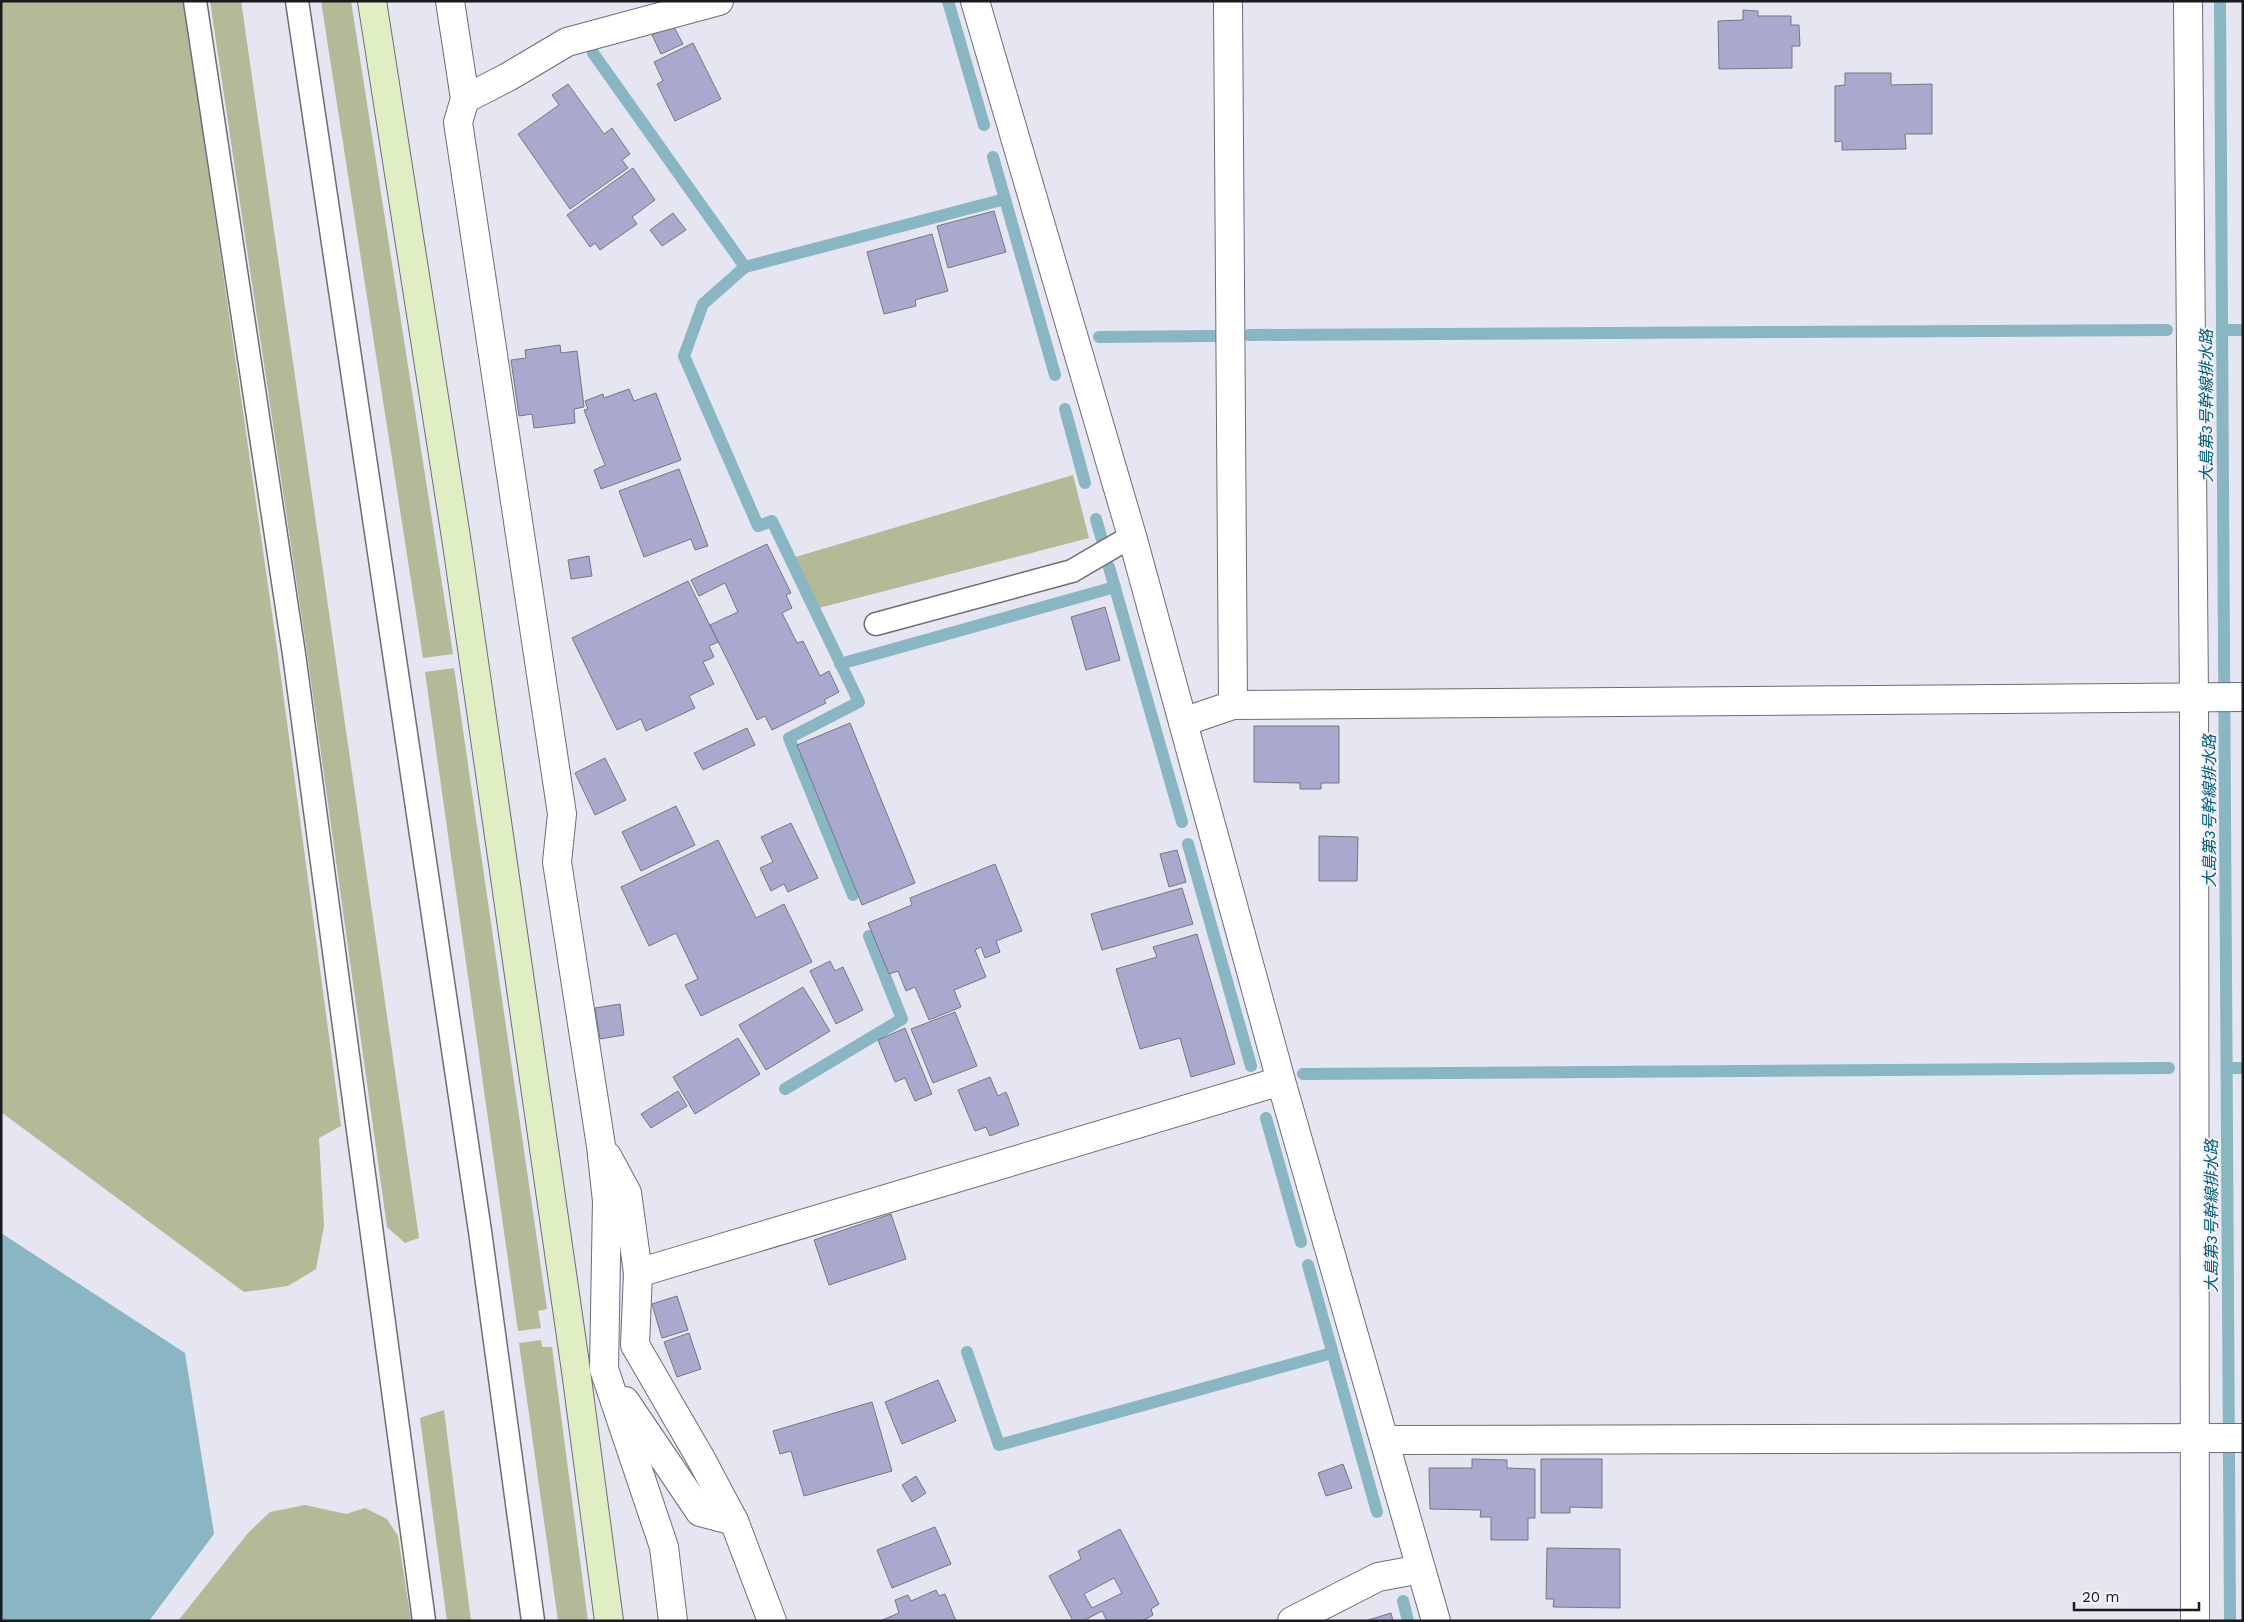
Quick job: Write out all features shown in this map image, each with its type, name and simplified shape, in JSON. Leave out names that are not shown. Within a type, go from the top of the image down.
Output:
[{"type":"street","points":[[372,1],[457,544],[576,1371],[610,1621]]},
{"type":"street","points":[[450,1],[465,99],[458,122],[562,814],[557,862],[601,1146],[607,1201],[604,1369],[664,1547],[673,1621]]},
{"type":"street","points":[[465,99],[508,77],[567,42],[719,1]]},
{"type":"street","points":[[975,1],[1132,536],[1282,1081],[1436,1621]]},
{"type":"street","points":[[1228,1],[1233,704]]},
{"type":"street","points":[[2188,1],[2200,698],[2202,1439],[2195,1621]]},
{"type":"street","points":[[1183,722],[1233,704],[2243,697]]},
{"type":"street","points":[[638,1273],[1282,1081]]},
{"type":"street","points":[[601,1146],[628,1193],[638,1273],[636,1345],[734,1520],[772,1621]]},
{"type":"street","points":[[576,1371],[604,1369]]},
{"type":"street","points":[[604,1369],[700,1512],[734,1520]]},
{"type":"street","points":[[1385,1440],[2243,1438]]},
{"type":"street","points":[[1295,1620],[1378,1577],[1421,1569]]},
{"type":"lane","points":[[195,1],[292,644],[424,1621]]},
{"type":"lane","points":[[297,1],[480,1231],[533,1621]]},
{"type":"lane","points":[[876,624],[1072,570],[1132,536]]},
{"type":"green space","points":[[1,1],[184,1],[278,655],[341,1126],[319,1138],[324,1226],[316,1269],[288,1286],[244,1292],[1,1112]]},
{"type":"green space","points":[[210,1],[241,1],[419,1238],[405,1243],[387,1227],[307,653]]},
{"type":"green space","points":[[321,1],[351,1],[453,654],[423,658]]},
{"type":"green space","points":[[1073,475],[1089,538],[819,608],[792,558]]},
{"type":"green space","points":[[454,668],[547,1309],[538,1311],[541,1328],[518,1331],[425,672]]},
{"type":"green space","points":[[541,1340],[542,1347],[552,1347],[588,1621],[558,1621],[519,1343]]},
{"type":"green space","points":[[444,1410],[471,1621],[447,1621],[420,1418]]},
{"type":"green space","points":[[305,1505],[346,1514],[365,1508],[387,1519],[398,1536],[411,1621],[178,1621],[248,1533],[270,1512]]},
{"type":"water","points":[[1,1233],[185,1353],[214,1534],[149,1621],[1,1621]]},
{"type":"building","points":[[1743,10],[1758,11],[1758,16],[1791,16],[1791,25],[1799,25],[1800,46],[1792,46],[1792,68],[1719,69],[1718,21],[1743,20]]},
{"type":"building","points":[[673,25],[683,44],[661,54],[652,35]]},
{"type":"building","points":[[693,43],[721,99],[675,121],[657,84],[663,81],[654,62]]},
{"type":"building","points":[[1845,73],[1891,73],[1891,85],[1932,84],[1932,134],[1905,134],[1906,149],[1842,150],[1842,141],[1835,142],[1835,86],[1845,85]]},
{"type":"building","points":[[568,84],[604,134],[612,128],[630,154],[622,160],[628,168],[570,209],[518,134],[559,105],[552,95]]},
{"type":"building","points":[[633,168],[655,200],[632,217],[637,224],[600,250],[595,243],[590,247],[567,215]]},
{"type":"building","points":[[994,211],[1006,252],[948,268],[937,226]]},
{"type":"building","points":[[673,213],[686,230],[662,246],[650,230]]},
{"type":"building","points":[[932,234],[948,291],[915,300],[916,306],[884,314],[867,252]]},
{"type":"building","points":[[560,345],[561,353],[577,351],[584,407],[574,409],[575,423],[534,428],[532,414],[519,416],[511,360],[526,358],[525,350]]},
{"type":"building","points":[[629,389],[634,401],[656,393],[681,460],[601,489],[594,470],[605,465],[584,410],[588,409],[585,401],[603,394],[604,398]]},
{"type":"building","points":[[679,469],[708,546],[695,550],[691,539],[644,557],[619,491]]},
{"type":"building","points":[[767,544],[791,593],[786,595],[792,608],[782,613],[797,643],[803,641],[820,676],[829,671],[839,692],[824,700],[826,703],[772,730],[765,716],[757,720],[710,625],[738,612],[725,583],[699,596],[691,580]]},
{"type":"building","points":[[589,556],[592,576],[571,579],[568,560]]},
{"type":"building","points":[[688,581],[718,642],[709,646],[714,657],[703,662],[714,684],[689,696],[695,708],[646,731],[641,719],[617,730],[572,638]]},
{"type":"building","points":[[1105,607],[1120,660],[1086,670],[1071,617]]},
{"type":"building","points":[[850,723],[915,883],[862,905],[797,745]]},
{"type":"building","points":[[1254,726],[1339,726],[1339,783],[1321,783],[1321,789],[1300,789],[1300,783],[1254,782]]},
{"type":"building","points":[[747,728],[755,745],[703,770],[694,753]]},
{"type":"building","points":[[605,758],[626,800],[595,815],[575,773]]},
{"type":"building","points":[[676,806],[695,845],[641,871],[622,832]]},
{"type":"building","points":[[791,823],[818,878],[788,892],[784,884],[771,891],[760,868],[773,862],[761,837]]},
{"type":"building","points":[[1319,836],[1358,837],[1357,881],[1319,881]]},
{"type":"building","points":[[718,840],[756,918],[784,904],[812,962],[701,1016],[685,985],[698,979],[676,933],[649,946],[621,887]]},
{"type":"building","points":[[1177,850],[1186,882],[1169,887],[1160,854]]},
{"type":"building","points":[[995,864],[1022,931],[996,941],[1000,952],[985,958],[981,947],[975,950],[986,977],[954,990],[961,1007],[929,1020],[915,987],[906,991],[898,971],[889,974],[868,923],[912,905],[910,898]]},
{"type":"building","points":[[1182,888],[1193,924],[1102,950],[1091,914]]},
{"type":"building","points":[[1197,934],[1235,1064],[1191,1077],[1180,1038],[1140,1049],[1116,969],[1157,957],[1153,947]]},
{"type":"building","points":[[830,961],[835,971],[843,967],[863,1010],[836,1024],[810,971]]},
{"type":"building","points":[[803,987],[830,1031],[766,1070],[739,1025]]},
{"type":"building","points":[[620,1004],[624,1035],[600,1039],[595,1008]]},
{"type":"building","points":[[955,1012],[977,1066],[933,1083],[911,1029]]},
{"type":"building","points":[[905,1028],[932,1094],[915,1101],[905,1078],[895,1082],[878,1040]]},
{"type":"building","points":[[738,1038],[760,1074],[695,1114],[673,1077]]},
{"type":"building","points":[[990,1077],[998,1096],[1006,1092],[1019,1125],[990,1136],[986,1127],[975,1131],[958,1090]]},
{"type":"building","points":[[678,1091],[687,1106],[651,1128],[641,1114]]},
{"type":"building","points":[[891,1214],[906,1259],[829,1285],[814,1240]]},
{"type":"building","points":[[677,1296],[688,1330],[662,1338],[652,1304]]},
{"type":"building","points":[[689,1333],[701,1369],[677,1377],[664,1342]]},
{"type":"building","points":[[938,1380],[956,1421],[902,1444],[885,1402]]},
{"type":"building","points":[[872,1402],[892,1471],[804,1496],[791,1451],[780,1454],[773,1431]]},
{"type":"building","points":[[1472,1459],[1507,1460],[1507,1468],[1535,1469],[1535,1518],[1528,1518],[1528,1540],[1491,1540],[1491,1517],[1480,1517],[1481,1510],[1430,1509],[1429,1468],[1472,1468]]},
{"type":"building","points":[[1541,1459],[1602,1459],[1602,1508],[1570,1507],[1570,1513],[1541,1513]]},
{"type":"building","points":[[1343,1464],[1352,1488],[1326,1496],[1318,1473]]},
{"type":"building","points":[[916,1476],[926,1493],[912,1502],[902,1485]]},
{"type":"building","points":[[935,1527],[951,1564],[892,1588],[877,1550]]},
{"type":"building","points":[[1120,1529],[1159,1604],[1151,1609],[1153,1615],[1142,1621],[1107,1621],[1102,1611],[1083,1621],[1073,1621],[1049,1576],[1081,1559],[1078,1551]],"holes":[[[1114,1578],[1122,1593],[1092,1608],[1084,1594]]]},
{"type":"building","points":[[1547,1548],[1620,1549],[1620,1608],[1553,1607],[1554,1599],[1546,1599]]},
{"type":"building","points":[[936,1590],[939,1596],[945,1594],[956,1621],[880,1621],[899,1613],[895,1600],[908,1595],[911,1601]]},
{"type":"building","points":[[1391,1613],[1393,1621],[1365,1621]]},
{"type":"waterway","points":[[948,1],[984,125]]},
{"type":"waterway","name":"大島第3号幹線排水路","points":[[2220,1],[2230,1621]]},
{"type":"waterway","points":[[593,53],[745,267],[1005,199]]},
{"type":"waterway","points":[[993,157],[1055,375]]},
{"type":"waterway","points":[[745,267],[703,304],[684,356],[758,526],[772,521],[859,702],[789,738],[853,895]]},
{"type":"waterway","points":[[1249,335],[2167,330]]},
{"type":"waterway","points":[[2222,330],[2243,330]]},
{"type":"waterway","points":[[1099,337],[1214,336]]},
{"type":"waterway","points":[[1065,409],[1085,483]]},
{"type":"waterway","points":[[1096,519],[1102,540]]},
{"type":"waterway","points":[[1109,567],[1182,822]]},
{"type":"waterway","points":[[840,664],[1115,587]]},
{"type":"waterway","points":[[1188,844],[1251,1066]]},
{"type":"waterway","points":[[785,1089],[902,1019],[869,936]]},
{"type":"waterway","points":[[1303,1074],[2169,1068]]},
{"type":"waterway","points":[[2227,1068],[2243,1068]]},
{"type":"waterway","points":[[1266,1118],[1301,1242]]},
{"type":"waterway","points":[[1308,1265],[1377,1512]]},
{"type":"waterway","points":[[967,1352],[999,1445],[1332,1353]]},
{"type":"waterway","points":[[1403,1601],[1408,1621]]}]
